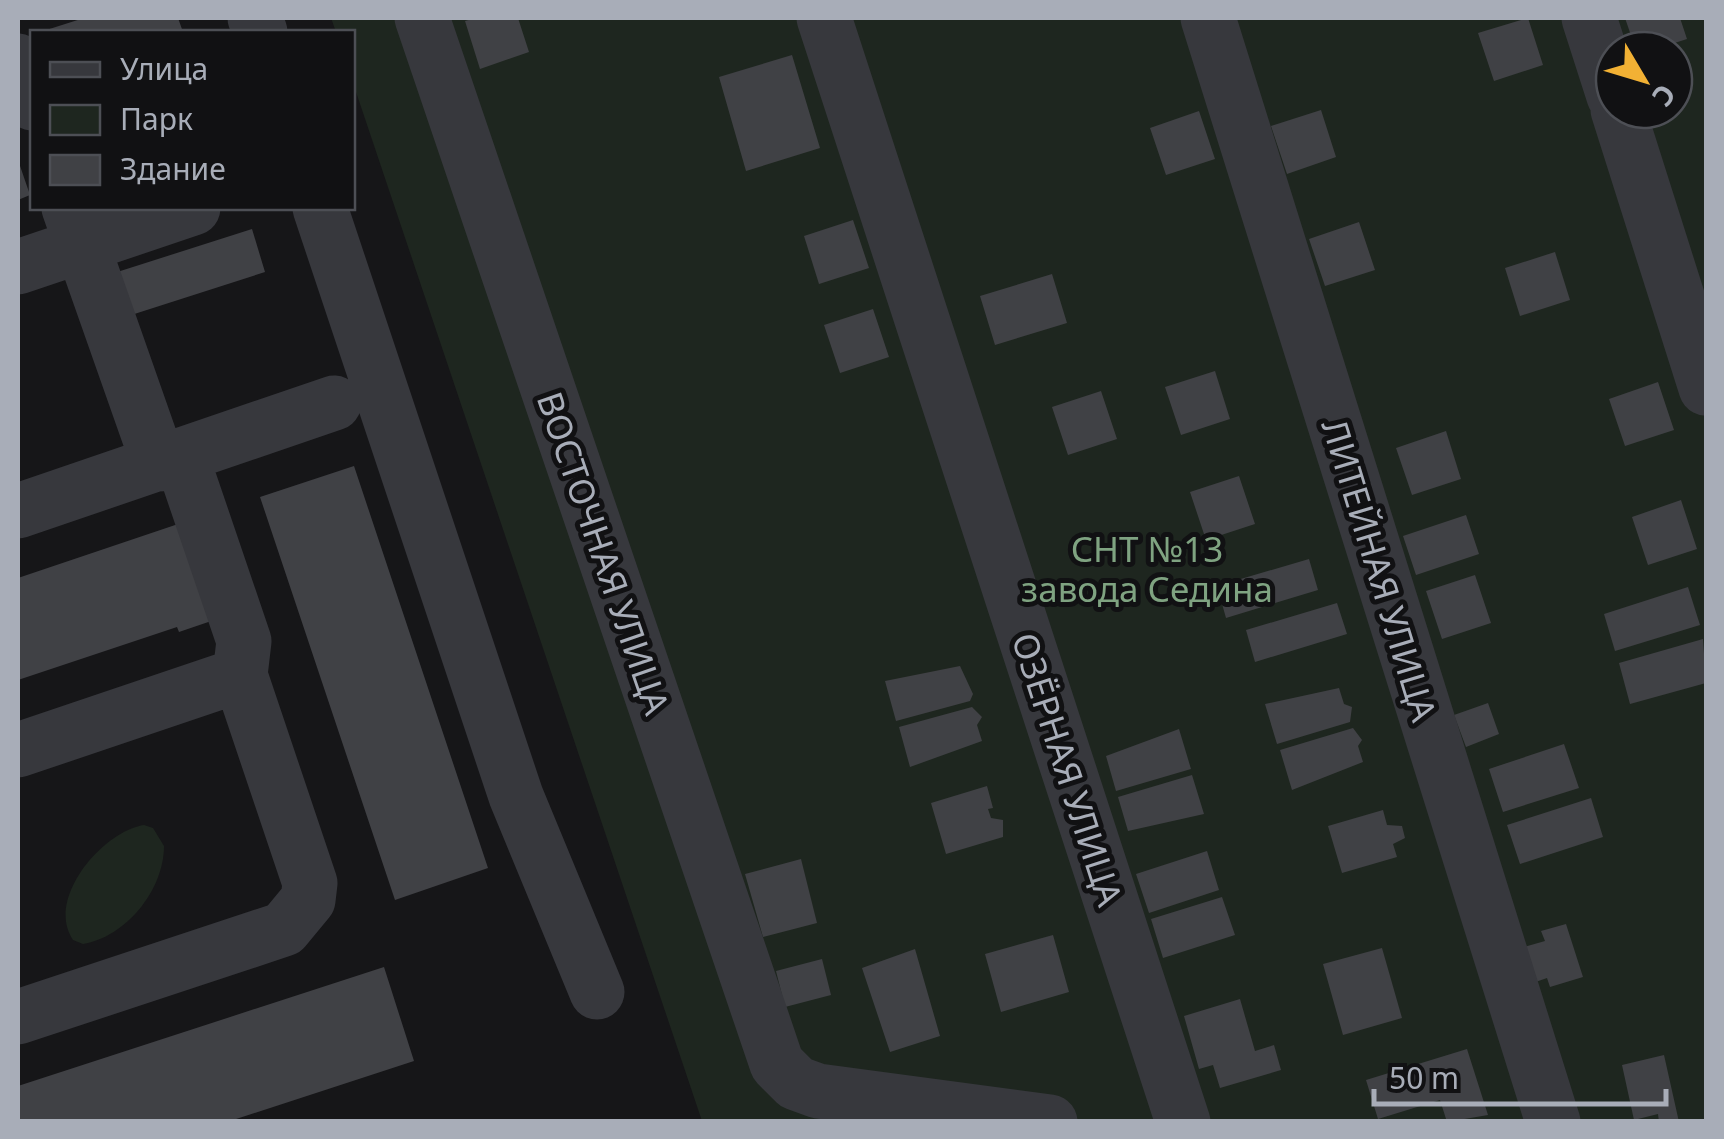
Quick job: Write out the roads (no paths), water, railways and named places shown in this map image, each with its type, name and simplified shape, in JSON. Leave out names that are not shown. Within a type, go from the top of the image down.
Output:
[{"type":"street","name":"ВОСТОЧНАЯ УЛИЦА","points":[[422,18],[778,1064],[796,1083],[818,1091],[1050,1122]]},
{"type":"street","name":"ОЗЁРНАЯ УЛИЦА","points":[[824,18],[1183,1122]]},
{"type":"street","name":"ЛИТЕЙНАЯ УЛИЦА","points":[[1208,18],[1553,1122]]},
{"type":"street","points":[[18,61],[30,98]]},
{"type":"street","points":[[1624,130],[1706,388]]},
{"type":"street","points":[[18,267],[76,226],[179,210]]},
{"type":"street","points":[[321,210],[516,796],[597,992]]},
{"type":"street","points":[[18,1017],[284,928],[308,900],[310,883],[240,674],[244,640],[76,226]]},
{"type":"street","points":[[18,511],[334,404]]},
{"type":"street","points":[[18,750],[240,674]]},
{"type":"park label","name":"СНТ №13 завода Седина","points":[[1147,568]]}]
